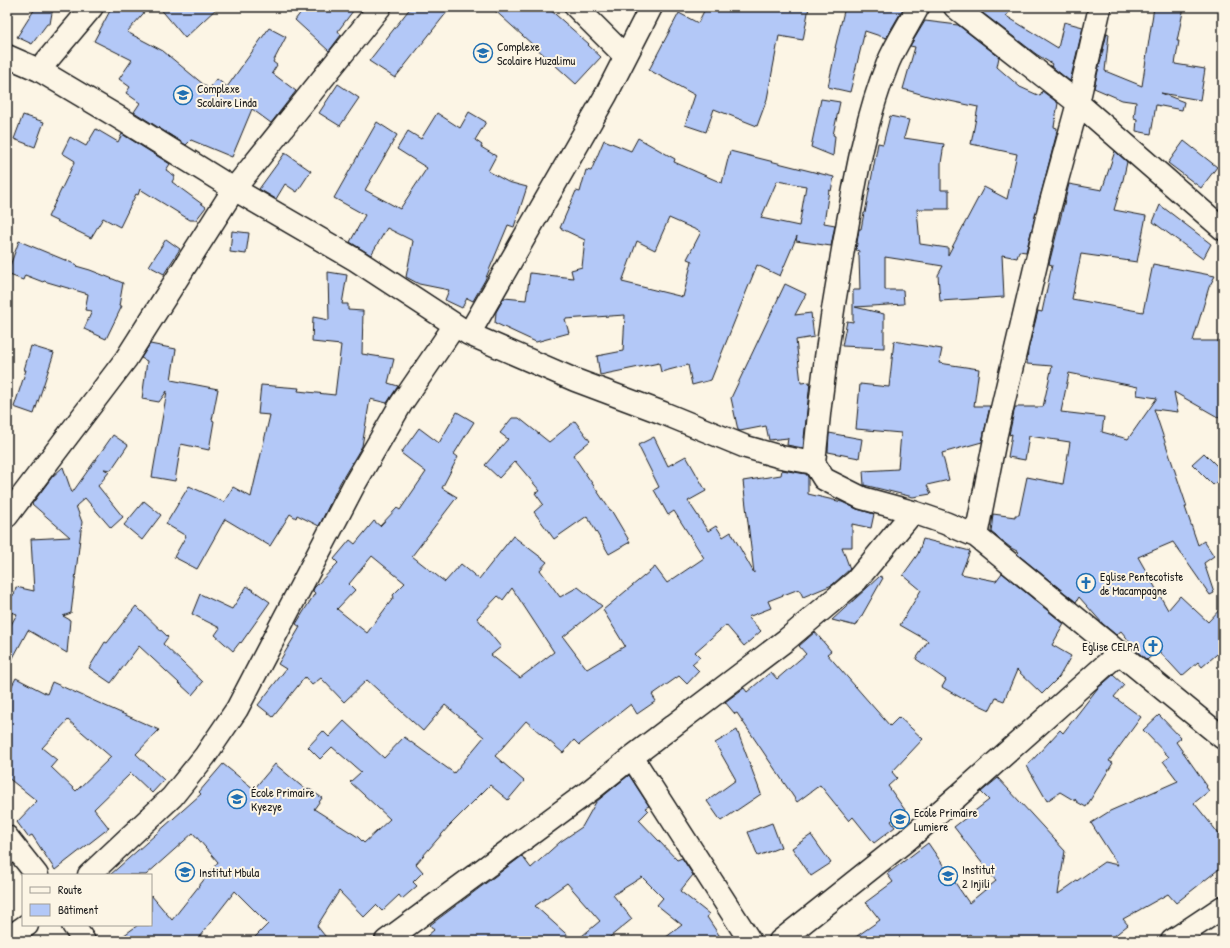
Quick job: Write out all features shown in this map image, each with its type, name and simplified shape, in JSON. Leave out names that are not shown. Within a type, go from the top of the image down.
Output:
[{"type":"street","points":[[39,70],[92,7]]},
{"type":"street","points":[[7,516],[126,359],[234,188],[380,7]]},
{"type":"street","points":[[576,7],[625,56]]},
{"type":"street","points":[[90,874],[172,797],[205,756],[237,709],[358,478],[400,404],[462,329],[606,95],[651,7]]},
{"type":"street","points":[[918,7],[888,63],[870,118],[850,205],[833,304],[814,463],[824,479],[862,498],[945,522],[976,536],[1120,652],[1223,738]]},
{"type":"street","points":[[955,7],[1078,102],[1223,230]]},
{"type":"street","points":[[976,536],[996,434],[1048,213],[1078,102],[1100,7]]},
{"type":"street","points":[[7,56],[39,70],[118,117],[356,260],[462,329],[575,380],[663,413],[746,447],[781,457],[814,463]]},
{"type":"street","points":[[386,941],[592,789],[786,640],[856,581],[913,512]]},
{"type":"street","points":[[780,941],[907,840],[947,806],[1120,652]]},
{"type":"street","points":[[632,757],[750,941]]},
{"type":"street","points":[[7,837],[36,874]]},
{"type":"street","points":[[1172,941],[1223,907]]},
{"type":"street","points":[[7,938],[25,926]]},
{"type":"street","points":[[74,926],[84,941]]},
{"type":"building","points":[[36,7],[53,7],[50,24],[47,24],[32,44],[17,37]]},
{"type":"building","points":[[112,7],[149,7],[127,32],[163,51],[209,89],[217,79],[227,87],[269,28],[286,37],[273,62],[277,65],[272,73],[296,91],[271,123],[252,109],[232,157],[191,140],[186,145],[134,112],[140,103],[126,93],[130,87],[119,79],[132,60],[94,41]]},
{"type":"building","points":[[159,7],[218,7],[185,38]]},
{"type":"building","points":[[305,7],[356,7],[338,31],[341,35],[329,51],[295,20]]},
{"type":"building","points":[[411,7],[451,7],[395,78],[369,61]]},
{"type":"building","points":[[491,7],[547,7],[589,44],[588,45],[601,57],[576,84]]},
{"type":"building","points":[[706,7],[809,7],[803,40],[779,36],[767,99],[757,126],[714,109],[706,132],[685,125],[695,95],[649,70],[679,13],[698,23]]},
{"type":"building","points":[[845,7],[904,7],[886,38],[865,31],[850,92],[828,87],[835,48]]},
{"type":"building","points":[[975,7],[1013,7],[1006,16],[1058,48],[1064,22],[1083,27],[1070,81],[1051,66],[1052,64],[1036,54]]},
{"type":"building","points":[[1154,7],[1184,7],[1177,41],[1179,41],[1175,64],[1205,69],[1200,100],[1161,93],[1184,102],[1182,110],[1156,105],[1151,134],[1136,131],[1137,119],[1134,118],[1136,102],[1122,100],[1094,88],[1107,33],[1109,34],[1105,71],[1142,86]]},
{"type":"building","points":[[925,21],[958,25],[999,57],[997,67],[1020,87],[1040,96],[1042,91],[1058,103],[1054,127],[1057,128],[1056,136],[1026,252],[1019,251],[1017,258],[1002,255],[1004,297],[940,301],[938,275],[943,266],[885,257],[885,290],[903,290],[904,304],[855,307],[884,314],[884,348],[842,346],[847,321],[853,322],[853,290],[860,290],[859,251],[856,250],[859,229],[861,229],[865,213],[878,143],[883,144],[890,116],[909,120],[904,138],[944,144],[941,163],[941,190],[949,190],[949,209],[917,209],[920,244],[948,248],[948,255],[984,187],[1007,199],[1017,154],[971,144],[978,107],[931,97],[903,89],[915,47],[910,46]]},
{"type":"building","points":[[338,84],[359,98],[340,126],[319,113]]},
{"type":"building","points":[[821,99],[840,102],[833,135],[835,136],[833,156],[811,147]]},
{"type":"building","points":[[469,112],[486,122],[475,140],[482,145],[481,147],[496,156],[488,171],[508,182],[527,187],[514,227],[508,225],[485,280],[473,301],[467,298],[462,308],[445,300],[449,290],[419,284],[406,277],[413,241],[387,228],[371,255],[350,242],[365,215],[334,198],[377,122],[397,135],[365,190],[400,209],[427,168],[397,149],[408,131],[421,139],[437,113],[460,128]]},
{"type":"building","points":[[23,115],[44,122],[35,147],[14,139]]},
{"type":"building","points":[[96,129],[118,142],[122,134],[170,164],[166,170],[175,176],[172,182],[206,207],[196,220],[190,220],[140,189],[138,195],[136,194],[120,227],[103,218],[91,238],[48,217],[75,161],[62,153],[70,137],[86,146]]},
{"type":"building","points":[[638,138],[675,159],[674,162],[722,183],[730,151],[834,177],[831,191],[829,190],[824,223],[835,225],[831,246],[796,241],[797,236],[780,276],[757,265],[711,380],[692,385],[688,365],[661,372],[659,363],[600,375],[597,356],[623,351],[625,315],[565,319],[569,333],[536,342],[495,323],[496,312],[504,298],[526,300],[530,273],[573,278],[571,270],[582,267],[585,240],[560,228],[576,191],[580,192],[586,170],[591,171],[604,140],[631,151]],"holes":[[[777,181],[806,186],[799,226],[761,218]],[[669,218],[701,232],[687,259],[692,261],[683,297],[622,282],[637,241],[655,250]]]},
{"type":"building","points":[[1184,141],[1217,167],[1201,188],[1168,163]]},
{"type":"building","points":[[1115,151],[1127,162],[1114,210],[1146,216],[1137,262],[1081,254],[1072,299],[1143,312],[1153,264],[1215,276],[1209,287],[1193,341],[1223,341],[1223,420],[1174,392],[1178,412],[1154,409],[1187,507],[1185,507],[1198,545],[1204,541],[1214,556],[1204,563],[1214,593],[1210,595],[1173,542],[1138,557],[1168,610],[1180,596],[1208,622],[1223,606],[1223,649],[1202,667],[1198,662],[1182,676],[1158,650],[1147,660],[1121,631],[1116,635],[1103,624],[1079,597],[1076,602],[1017,554],[1019,552],[1011,548],[991,532],[993,514],[1015,517],[1015,515],[1019,515],[1027,477],[1063,484],[1070,442],[1029,436],[1025,460],[1008,457],[1012,434],[1009,435],[1015,407],[1043,407],[1052,366],[1027,364],[1028,350],[1038,311],[1042,312],[1052,265],[1049,264],[1069,184],[1102,190]],"holes":[[[1069,373],[1138,387],[1137,395],[1157,398],[1128,439],[1102,432],[1104,417],[1061,412]]]},
{"type":"building","points":[[285,153],[311,171],[297,192],[285,184],[276,199],[259,189]]},
{"type":"building","points":[[1160,205],[1211,244],[1203,259],[1153,222]]},
{"type":"building","points":[[232,231],[249,233],[246,254],[230,252]]},
{"type":"building","points":[[166,239],[180,249],[164,274],[149,266]]},
{"type":"building","points":[[19,241],[77,265],[76,266],[123,283],[119,306],[122,306],[106,339],[84,329],[92,311],[85,310],[88,294],[44,281],[43,282],[25,275],[23,280],[7,274]]},
{"type":"building","points":[[328,272],[347,275],[342,304],[348,304],[348,310],[363,311],[362,354],[394,359],[388,383],[398,386],[387,403],[370,399],[362,446],[340,483],[319,526],[297,515],[296,518],[290,514],[270,546],[225,519],[197,569],[174,557],[186,536],[166,524],[189,486],[224,502],[233,487],[251,497],[270,415],[258,414],[261,385],[299,388],[298,391],[335,395],[341,345],[312,342],[313,317],[329,320]]},
{"type":"building","points":[[785,284],[806,294],[795,315],[811,313],[814,337],[796,340],[801,383],[810,382],[803,448],[787,445],[788,438],[769,440],[766,426],[740,431],[738,430],[731,398]]},
{"type":"building","points":[[894,341],[942,349],[939,363],[979,369],[974,406],[990,406],[982,442],[942,453],[949,480],[927,485],[931,494],[913,497],[864,485],[863,471],[898,469],[901,433],[856,429],[860,384],[889,387]]},
{"type":"building","points":[[150,344],[176,349],[171,380],[218,389],[212,420],[214,421],[209,450],[181,444],[175,481],[152,477],[167,391],[159,402],[142,399],[147,361],[141,358]]},
{"type":"building","points":[[31,346],[54,353],[34,414],[14,407],[26,370],[24,370]]},
{"type":"building","points":[[457,412],[474,422],[454,454],[458,457],[442,488],[457,497],[412,556],[445,582],[461,564],[479,579],[513,536],[547,562],[540,570],[560,597],[578,587],[602,606],[563,637],[587,669],[625,646],[603,610],[655,567],[667,583],[704,558],[674,511],[668,515],[654,490],[659,487],[638,445],[654,437],[668,466],[686,456],[706,491],[688,501],[708,531],[716,526],[723,537],[731,532],[754,573],[743,481],[781,475],[782,470],[806,474],[808,477],[808,494],[842,502],[857,509],[874,514],[871,528],[852,524],[852,547],[842,547],[850,569],[832,585],[803,597],[799,589],[768,601],[771,608],[748,617],[761,631],[744,646],[726,625],[695,652],[700,657],[692,664],[699,671],[687,684],[679,676],[652,695],[656,701],[637,714],[631,704],[579,745],[574,740],[563,753],[526,721],[495,756],[524,781],[508,800],[490,785],[449,826],[416,864],[423,872],[413,882],[417,886],[402,899],[399,895],[382,911],[376,905],[364,917],[339,891],[317,926],[329,941],[251,941],[268,924],[235,891],[196,941],[116,941],[137,926],[152,926],[152,896],[172,920],[218,862],[193,833],[147,874],[111,874],[201,794],[199,792],[223,764],[254,789],[275,764],[306,790],[308,788],[322,798],[314,809],[358,837],[364,843],[390,819],[350,782],[361,772],[332,747],[320,759],[308,747],[323,731],[329,737],[344,721],[384,758],[404,737],[454,773],[484,737],[445,705],[423,731],[367,680],[344,702],[321,678],[312,685],[305,677],[273,717],[258,705],[286,669],[278,664],[300,627],[296,624],[315,593],[313,591],[314,588],[338,563],[334,559],[350,540],[355,544],[374,521],[380,526],[397,508],[400,510],[426,472],[401,453],[419,428],[439,443]],"holes":[[[372,556],[405,583],[393,595],[394,597],[367,633],[337,609],[355,590],[349,584]],[[512,588],[554,652],[520,678],[491,655],[501,647],[477,618],[498,596],[503,600]]]},
{"type":"building","points":[[512,418],[519,418],[549,442],[575,421],[590,441],[573,455],[611,510],[630,542],[609,554],[587,516],[554,539],[534,512],[543,504],[535,493],[540,491],[515,461],[499,478],[485,465],[508,439],[500,433]]},
{"type":"building","points":[[829,433],[862,439],[859,458],[828,452]]},
{"type":"building","points":[[113,435],[128,445],[111,470],[104,469],[109,472],[98,486],[123,517],[111,528],[85,498],[76,506],[82,522],[71,613],[63,616],[70,620],[67,653],[28,630],[7,669],[7,632],[17,614],[7,611],[7,594],[14,595],[16,587],[34,591],[31,539],[70,537],[32,504],[52,477],[63,467],[72,493]]},
{"type":"building","points":[[1204,453],[1223,472],[1223,476],[1213,485],[1192,464]]},
{"type":"building","points":[[144,501],[161,515],[142,540],[124,525]]},
{"type":"building","points":[[923,539],[970,551],[961,574],[996,581],[1002,573],[1064,624],[1052,645],[1071,656],[1059,677],[1042,694],[1017,670],[1004,701],[996,698],[990,710],[964,698],[963,699],[942,687],[946,680],[916,659],[928,641],[900,625],[921,590],[903,575],[918,554]]},
{"type":"building","points":[[880,576],[883,578],[856,626],[832,620]]},
{"type":"building","points":[[247,586],[270,602],[241,643],[240,642],[233,651],[215,635],[220,628],[192,614],[200,594],[232,609]]},
{"type":"building","points":[[136,606],[168,637],[163,644],[203,682],[192,695],[139,646],[111,683],[89,668],[105,642],[107,643]]},
{"type":"building","points":[[815,632],[831,651],[827,654],[890,726],[899,717],[923,739],[892,772],[897,778],[888,786],[905,810],[891,821],[895,827],[874,843],[853,817],[849,821],[820,785],[797,802],[737,713],[735,714],[725,702],[744,688],[747,692],[771,672],[777,679],[806,654],[799,646]]},
{"type":"building","points":[[1113,675],[1124,685],[1114,697],[1141,717],[1109,761],[1113,763],[1086,807],[1077,802],[1075,799],[1075,801],[1060,792],[1047,801],[1027,766],[1060,730],[1063,733],[1097,689]]},
{"type":"building","points":[[16,678],[47,694],[52,682],[159,730],[136,754],[164,780],[152,793],[131,773],[94,809],[109,828],[55,870],[32,835],[28,837],[17,822],[37,801],[7,777],[7,695]],"holes":[[[68,720],[111,757],[76,791],[51,767],[57,760],[42,748]]]},
{"type":"building","points":[[1159,715],[1181,738],[1176,742],[1207,786],[1206,787],[1209,791],[1194,803],[1223,839],[1223,866],[1176,903],[1168,894],[1123,919],[1128,925],[1108,941],[975,941],[970,934],[961,941],[850,941],[880,920],[866,902],[893,882],[887,874],[928,843],[969,903],[996,881],[954,827],[989,800],[981,792],[998,778],[1065,851],[1058,894],[1104,862],[1118,865],[1091,823],[1110,811],[1178,781],[1163,761],[1169,757],[1143,730]]},
{"type":"building","points":[[737,730],[761,794],[721,821],[707,801],[736,780],[715,743]]},
{"type":"building","points":[[629,775],[649,806],[645,808],[648,811],[639,820],[677,860],[682,858],[693,875],[680,891],[709,914],[707,917],[723,941],[661,941],[682,925],[657,905],[663,898],[642,877],[613,895],[632,919],[605,941],[576,941],[600,921],[567,883],[535,906],[574,941],[421,941],[434,930],[430,925],[522,856],[531,868],[560,842],[582,827],[596,802]]},
{"type":"building","points":[[772,823],[781,847],[758,856],[748,832]]},
{"type":"building","points":[[811,835],[831,863],[811,876],[792,848]]},
{"type":"place","name":"Complexe Scolaire Muzalimu","points":[[483,53]]},
{"type":"place","name":"Complexe Scolaire Linda","points":[[183,95]]},
{"type":"place","name":"Eglise Pentecotiste de Macampagne","points":[[1086,583]]},
{"type":"place","name":"Eglise CELPA","points":[[1153,646]]},
{"type":"place","name":"École Primaire Kyezye","points":[[237,799]]},
{"type":"place","name":"Ecole Primaire Lumiere","points":[[900,819]]},
{"type":"place","name":"Institut Mbula","points":[[185,872]]},
{"type":"place","name":"Institut 2 Injili","points":[[948,876]]}]
